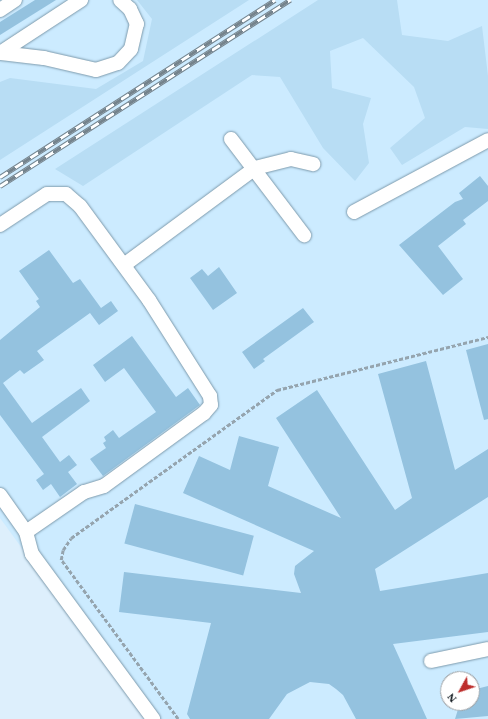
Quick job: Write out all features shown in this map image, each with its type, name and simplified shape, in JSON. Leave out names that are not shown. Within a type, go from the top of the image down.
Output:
[{"type":"lane","points":[[0,10],[15,0]]},
{"type":"lane","points":[[0,53],[81,0]]},
{"type":"lane","points":[[0,53],[44,58],[96,70],[118,63],[131,49],[137,24],[130,9],[120,0]]},
{"type":"lane","points":[[231,139],[255,168],[304,234]]},
{"type":"lane","points":[[354,212],[488,140]]},
{"type":"lane","points":[[124,266],[255,168],[291,159],[313,164]]},
{"type":"lane","points":[[0,225],[47,194],[66,194],[80,206],[182,349],[210,396],[211,405],[104,486],[84,492],[26,532]]},
{"type":"lane","points":[[0,494],[26,532],[32,554],[154,719]]},
{"type":"lane","points":[[431,661],[488,649]]},
{"type":"path","points":[[178,719],[61,560],[63,550],[71,538],[277,390],[488,336]]},
{"type":"shaded area","points":[[0,0],[488,0],[488,719],[146,719],[0,518]]},
{"type":"shaded area","points":[[137,0],[249,0],[0,160],[0,82],[10,78],[96,89],[143,61],[152,19]]},
{"type":"shaded area","points":[[318,0],[397,0],[402,35],[448,41],[482,26],[488,76],[488,129],[465,127],[402,165],[390,148],[425,118],[414,87],[363,38],[330,51],[332,88],[371,98],[363,124],[369,163],[355,181],[323,148],[280,77],[252,75],[83,186],[55,169]]},
{"type":"building","points":[[35,0],[56,0],[0,35],[0,22]]},
{"type":"building","points":[[480,176],[488,186],[488,201],[463,220],[466,224],[438,246],[463,279],[443,295],[399,245],[455,202],[463,199],[459,193]]},
{"type":"building","points":[[49,250],[73,283],[80,279],[101,308],[111,301],[118,311],[99,325],[90,313],[37,351],[44,360],[24,374],[20,370],[3,383],[32,423],[81,388],[90,401],[42,437],[60,462],[69,455],[77,465],[68,472],[77,484],[60,497],[51,484],[43,490],[36,480],[44,474],[0,415],[0,340],[40,307],[36,301],[39,299],[19,271]]},
{"type":"building","points":[[219,267],[237,293],[213,310],[190,278],[202,269],[208,276]]},
{"type":"building","points":[[303,308],[314,322],[263,359],[265,361],[254,369],[242,352]]},
{"type":"building","points":[[132,336],[176,397],[188,388],[200,405],[103,476],[90,459],[106,448],[103,443],[106,441],[104,437],[113,430],[119,438],[156,412],[124,368],[105,382],[93,365]]},
{"type":"building","points":[[488,344],[488,419],[484,420],[466,350]]},
{"type":"building","points":[[426,361],[455,470],[488,449],[488,497],[375,569],[380,591],[488,573],[488,632],[393,644],[427,719],[356,719],[343,695],[336,689],[329,684],[310,682],[287,694],[269,719],[190,719],[187,714],[211,623],[119,612],[124,572],[301,593],[294,574],[295,566],[314,551],[183,493],[199,456],[230,470],[239,436],[279,447],[268,486],[341,518],[276,418],[317,390],[395,510],[412,498],[378,374]]},
{"type":"building","points":[[135,504],[254,536],[243,575],[124,544]]},
{"type":"building","points":[[488,686],[488,716],[455,719],[458,711],[480,711],[480,688]]},
{"type":"railway","points":[[0,177],[275,0]]},
{"type":"railway","points":[[0,186],[290,0]]}]
